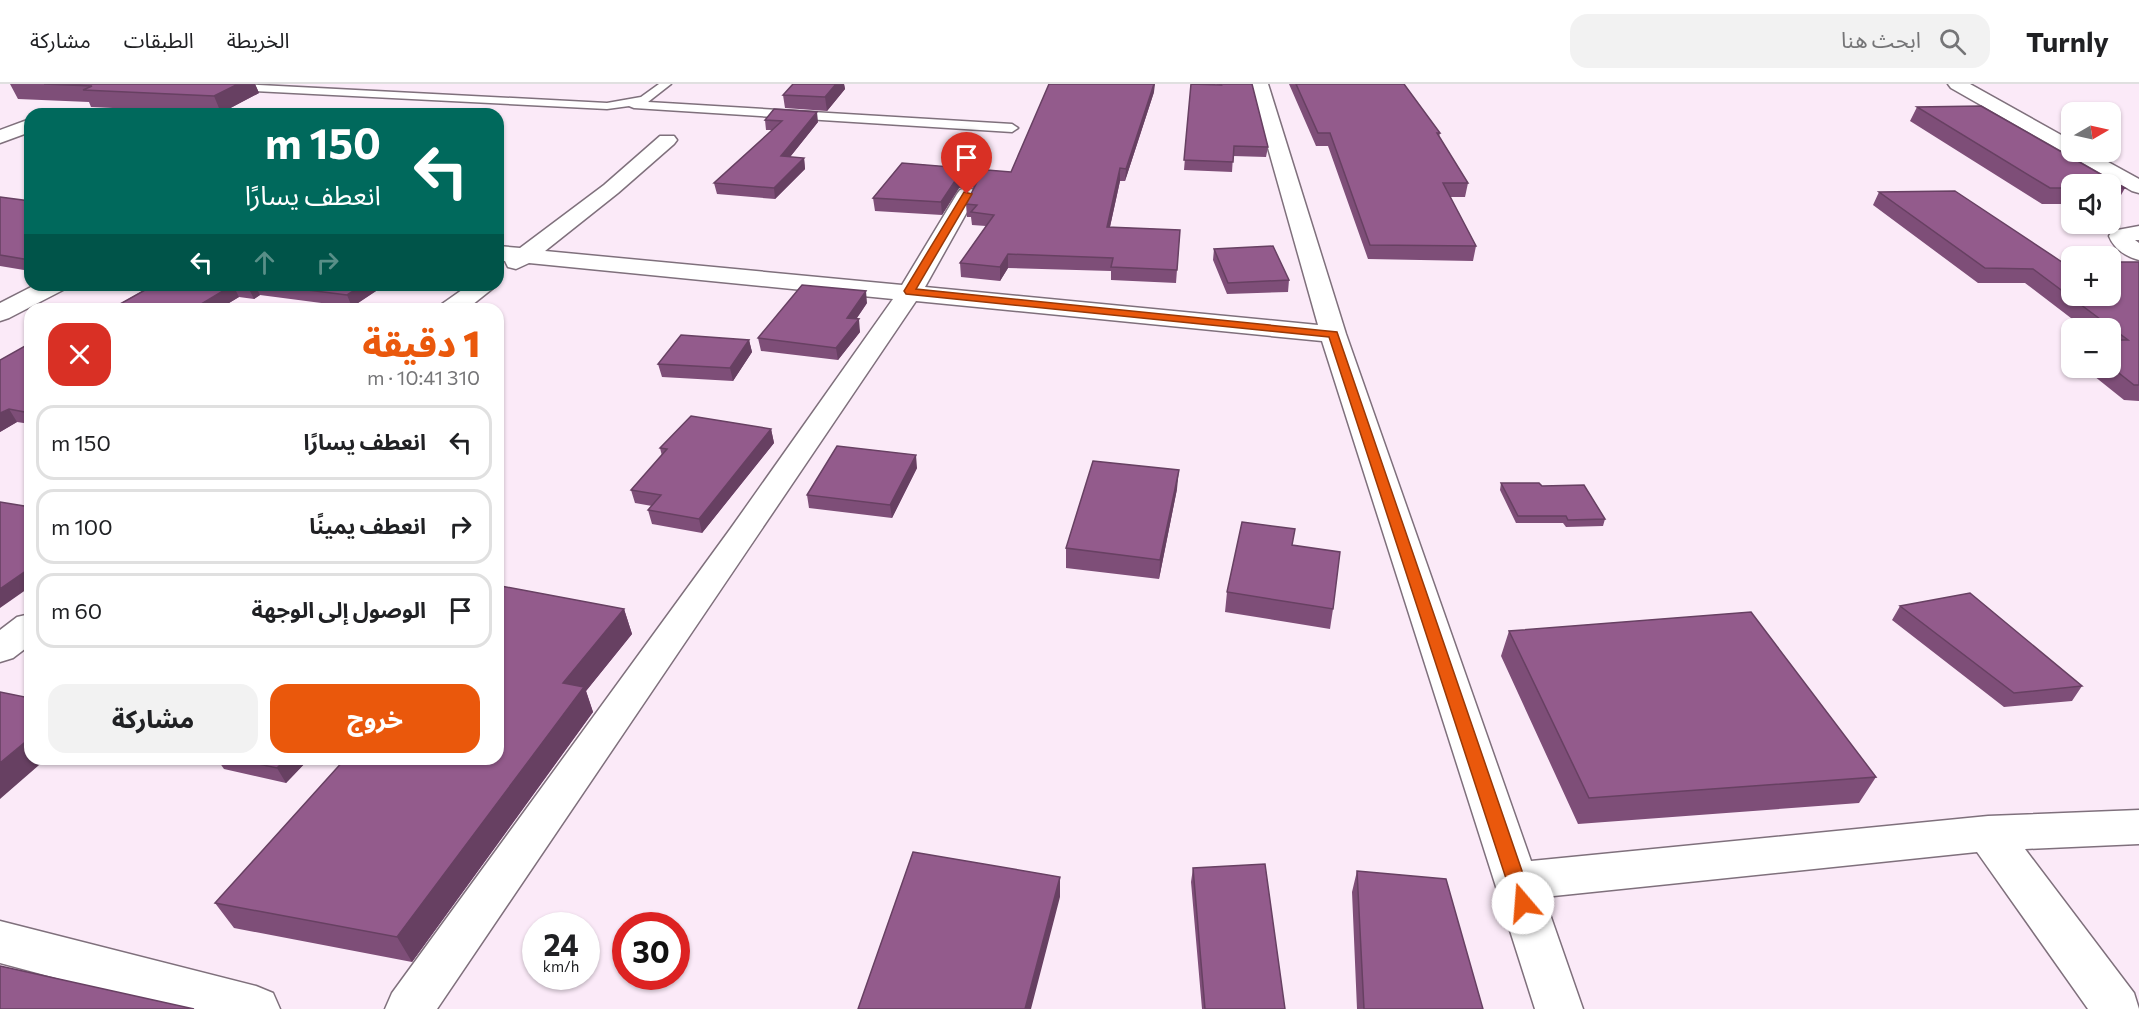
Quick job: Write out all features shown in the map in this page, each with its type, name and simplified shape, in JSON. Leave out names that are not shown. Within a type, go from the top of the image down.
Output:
[{"type":"main road","points":[[1259,84],[1333,334],[1559,1009]]},
{"type":"main road","points":[[1957,84],[2061,143]]},
{"type":"main road","points":[[0,137],[24,127]]},
{"type":"main road","points":[[504,271],[611,189],[667,140]]},
{"type":"main road","points":[[2094,162],[2139,187]]},
{"type":"main road","points":[[409,1009],[743,535],[909,291],[967,194]]},
{"type":"main road","points":[[2139,233],[2120,236],[2123,243],[2139,253]]},
{"type":"main road","points":[[504,253],[1333,334]]},
{"type":"main road","points":[[0,313],[42,291]]},
{"type":"main road","points":[[460,303],[476,291]]},
{"type":"main road","points":[[0,649],[24,631]]},
{"type":"main road","points":[[1516,881],[1988,833],[2139,827]]},
{"type":"main road","points":[[1988,833],[2117,1009]]},
{"type":"main road","points":[[0,942],[256,1009]]},
{"type":"lane","points":[[176,84],[607,106],[644,100],[666,84]]},
{"type":"lane","points":[[628,104],[1012,128]]},
{"type":"building","points":[[44,84],[238,84],[214,96],[83,90],[92,86]]},
{"type":"building","points":[[793,84],[836,84],[825,97],[783,95]]},
{"type":"building","points":[[1049,84],[1154,84],[1126,169],[1120,168],[1107,227],[1180,230],[1177,270],[1111,267],[1113,258],[1008,254],[1000,267],[960,263],[994,215],[971,212],[977,205],[966,204],[978,180],[974,175],[967,173],[959,175],[941,202],[873,198],[902,163],[1011,172]]},
{"type":"building","points":[[1191,84],[1252,84],[1268,147],[1234,146],[1233,162],[1184,160]]},
{"type":"building","points":[[1296,84],[1404,84],[1440,133],[1437,133],[1468,183],[1443,183],[1476,246],[1370,245],[1330,133],[1318,133]]},
{"type":"building","points":[[1981,106],[2061,152],[2061,162],[2079,162],[2100,174],[2061,174],[2061,188],[2050,188],[1917,107]]},
{"type":"building","points":[[774,109],[817,112],[781,156],[804,158],[774,188],[714,183],[782,121],[765,120]]},
{"type":"building","points":[[1955,191],[2061,261],[2061,290],[2033,269],[1985,268],[1879,192]]},
{"type":"building","points":[[0,197],[24,200],[24,259],[0,255]]},
{"type":"building","points":[[1273,246],[1289,280],[1228,283],[1214,249]]},
{"type":"building","points":[[2121,262],[2139,262],[2139,385],[2134,385],[2121,375],[2121,340],[2128,340],[2121,335],[2121,318],[2099,318],[2083,306],[2121,306]]},
{"type":"building","points":[[802,285],[866,291],[847,318],[859,319],[836,348],[758,338]]},
{"type":"building","points":[[143,291],[223,291],[203,303],[122,303]]},
{"type":"building","points":[[315,291],[353,291],[347,295]]},
{"type":"building","points":[[681,335],[749,340],[730,368],[658,364]]},
{"type":"building","points":[[24,347],[24,412],[9,409],[0,413],[0,360]]},
{"type":"building","points":[[691,416],[771,429],[699,519],[648,510],[661,495],[631,490],[667,449],[660,448]]},
{"type":"building","points":[[837,446],[916,455],[890,505],[807,495]]},
{"type":"building","points":[[1093,461],[1179,470],[1160,560],[1066,548]]},
{"type":"building","points":[[1501,483],[1539,483],[1542,486],[1584,485],[1605,519],[1568,520],[1566,516],[1518,516]]},
{"type":"building","points":[[0,502],[24,506],[24,572],[0,589]]},
{"type":"building","points":[[1242,522],[1295,529],[1292,545],[1340,552],[1333,609],[1227,592]]},
{"type":"building","points":[[504,587],[624,609],[563,683],[584,687],[397,937],[215,903],[340,765],[504,765]]},
{"type":"building","points":[[1970,593],[2082,686],[2014,693],[1900,606]]},
{"type":"building","points":[[1751,612],[1876,777],[1589,798],[1509,631]]},
{"type":"building","points":[[0,692],[24,697],[24,743],[0,763]]},
{"type":"building","points":[[263,765],[280,765],[277,768]]},
{"type":"building","points":[[913,852],[1060,877],[1025,1009],[858,1009]]},
{"type":"building","points":[[1265,864],[1285,1009],[1205,1009],[1193,868]]},
{"type":"building","points":[[1357,871],[1446,879],[1483,1009],[1364,1009]]},
{"type":"building","points":[[0,966],[194,1009],[0,1009]]},
{"type":"route","points":[[967,194],[909,291],[1333,334],[1523,903]]}]
